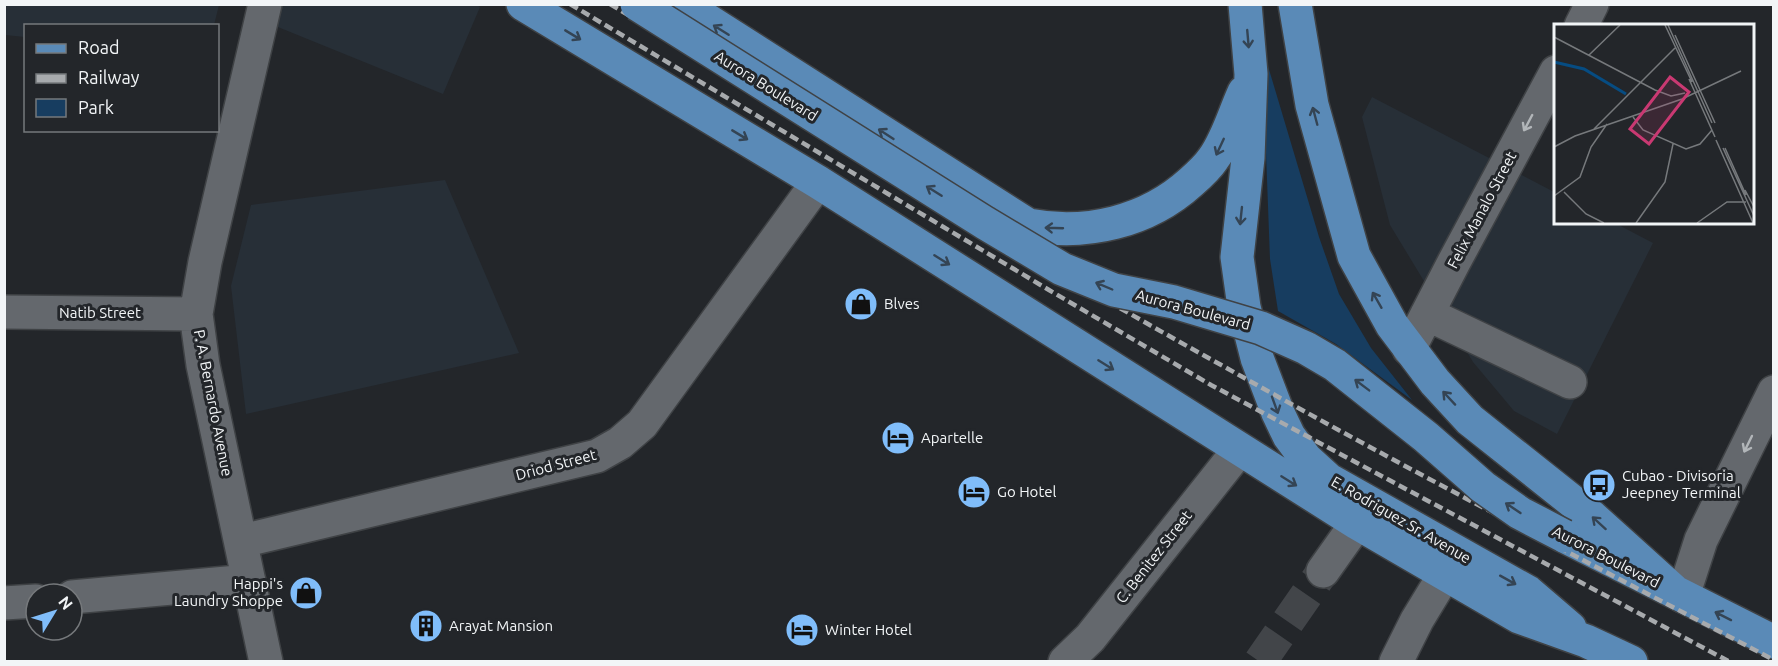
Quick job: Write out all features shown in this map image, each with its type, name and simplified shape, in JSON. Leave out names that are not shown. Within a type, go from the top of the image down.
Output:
[{"type":"main road","points":[[523,4],[818,182],[1357,523],[1433,558],[1519,617],[1592,650],[1631,662]]},
{"type":"main road","name":"Aurora Boulevard","points":[[637,4],[1062,269],[1114,290],[1174,302],[1261,328],[1325,360],[1410,423],[1483,487],[1520,513],[1773,642]]},
{"type":"main road","points":[[682,4],[1028,225],[1054,230],[1135,218],[1159,207],[1181,191],[1214,159],[1251,74]]},
{"type":"main road","name":"E. Rodriguez Sr. Avenue","points":[[1245,4],[1251,74],[1248,158],[1237,257],[1244,307],[1257,358],[1289,436],[1306,459],[1329,480],[1433,558]]},
{"type":"main road","points":[[1295,4],[1312,105],[1354,256],[1392,325],[1435,382],[1470,420],[1592,517],[1678,593]]},
{"type":"street","name":"P. A. Bernardo Avenue","points":[[265,4],[205,262],[196,314],[203,364],[266,662]]},
{"type":"street","points":[[1582,24],[1592,4]]},
{"type":"street","name":"Felix Manalo Street","points":[[1409,349],[1554,76]]},
{"type":"street","name":"Driod Street","points":[[242,541],[597,456],[620,442],[642,424],[818,182]]},
{"type":"street","name":"Natib Street","points":[[4,312],[196,314]]},
{"type":"street","points":[[1427,314],[1570,382]]},
{"type":"street","points":[[1678,593],[1701,540],[1773,392]]},
{"type":"street","name":"C. Benitez Street","points":[[1065,662],[1090,638],[1239,450]]},
{"type":"street","points":[[1323,571],[1357,523]]},
{"type":"street","points":[[1396,662],[1417,620],[1433,558]]},
{"type":"street","points":[[84,596],[249,581]]},
{"type":"street","points":[[4,603],[24,602]]},
{"type":"shaded area","points":[[5,4],[219,5],[214,24],[24,24],[24,37],[5,35]]},
{"type":"shaded area","points":[[475,4],[480,7],[443,94],[268,23],[274,5]]},
{"type":"shaded area","points":[[1372,97],[1554,192],[1554,224],[1617,224],[1653,243],[1557,434],[1514,411],[1473,362],[1390,225],[1362,117]]},
{"type":"shaded area","points":[[445,180],[519,353],[246,414],[231,286],[251,205]]},
{"type":"green space","points":[[1262,46],[1319,237],[1339,294],[1371,348],[1412,400],[1336,344],[1278,311],[1270,259]]},
{"type":"tunnel","points":[[1260,662],[1323,571]]},
{"type":"railway","points":[[570,4],[1211,385],[1730,662]]},
{"type":"railway","points":[[610,4],[915,188],[1145,322],[1428,478],[1774,660]]},
{"type":"place","name":"Blves","points":[[861,304]]},
{"type":"place","name":"Apartelle","points":[[898,438]]},
{"type":"place","name":"Cubao - Divisoria Jeepney Terminal","points":[[1599,485]]},
{"type":"place","name":"Go Hotel","points":[[974,492]]},
{"type":"place","name":"Happi's Laundry Shoppe","points":[[306,593]]},
{"type":"place","name":"Arayat Mansion","points":[[426,626]]},
{"type":"place","name":"Winter Hotel","points":[[802,630]]}]
